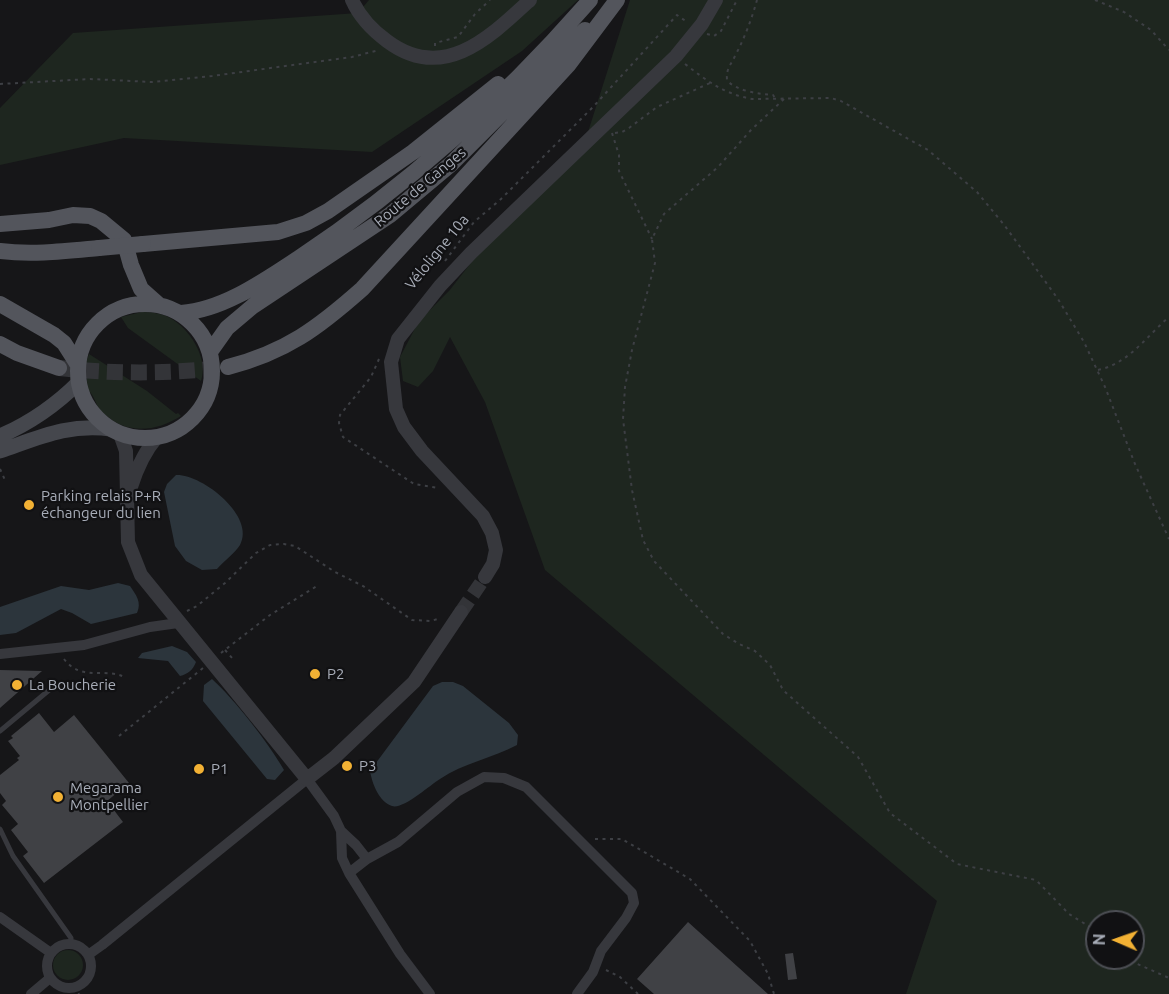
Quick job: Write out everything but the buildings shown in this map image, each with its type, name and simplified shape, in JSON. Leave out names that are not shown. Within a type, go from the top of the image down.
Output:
[{"type":"main road","name":"Route de Ganges","points":[[180,313],[194,312],[262,283],[360,215],[455,138],[546,51],[590,0]]},
{"type":"main road","name":"Route de Ganges","points":[[210,351],[227,328],[253,306],[390,215],[451,164],[615,0]]},
{"type":"main road","points":[[228,367],[271,354],[297,340],[327,320],[362,290],[569,64],[615,0]]},
{"type":"main road","points":[[0,251],[44,253],[278,232],[306,223],[328,211],[413,152],[486,93],[546,51]]},
{"type":"main road","points":[[0,224],[49,220],[73,215],[90,216],[101,221],[124,240],[141,290],[159,305]]},
{"type":"main road","points":[[0,451],[52,432],[82,427],[115,431],[138,438],[157,437],[174,432],[186,424],[204,403],[210,389],[212,375],[210,351],[198,330],[180,313],[159,305],[140,303],[122,308],[105,316],[82,346],[78,365],[78,382],[84,401],[95,417],[115,431]]},
{"type":"main road","points":[[0,304],[54,335],[64,343],[78,365]]},
{"type":"main road","points":[[0,344],[17,353],[59,368]]},
{"type":"main road","points":[[0,436],[15,429],[65,396],[78,382]]},
{"type":"street","points":[[352,0],[358,13],[375,32],[394,46],[418,58],[444,57],[481,43],[530,0]]},
{"type":"street","points":[[485,577],[493,564],[496,550],[492,533],[483,516],[422,451],[404,427],[396,409],[391,363],[398,339],[440,286],[471,253],[611,127],[676,56],[716,0]]},
{"type":"street","points":[[115,431],[126,452],[128,542],[141,575],[175,620],[307,779],[334,816],[341,831],[367,859]]},
{"type":"street","points":[[128,498],[136,471],[146,450],[157,437]]},
{"type":"street","points":[[88,955],[334,758],[414,682],[461,612]]},
{"type":"street","points":[[0,654],[84,645],[175,620]]},
{"type":"street","points":[[349,873],[367,859],[398,842],[457,792],[484,777],[504,778],[526,787],[632,893],[634,903],[626,918],[601,951],[593,972],[577,994]]},
{"type":"street","points":[[341,831],[342,858],[349,873],[400,954],[430,994]]},
{"type":"street","points":[[0,917],[51,953]]},
{"type":"street","points":[[71,944],[82,948],[88,955],[89,973],[78,990],[62,986],[50,978],[47,964],[51,953],[59,946],[71,944]]},
{"type":"street","points":[[31,994],[50,978]]},
{"type":"lane","points":[[0,731],[54,686]]},
{"type":"lane","points":[[0,829],[14,856],[71,938],[71,944]]},
{"type":"path","points":[[433,57],[435,43],[458,37],[475,14],[490,0]]},
{"type":"path","name":"Véloligne 10a","points":[[444,263],[474,222],[501,199],[620,80],[639,55],[677,15],[709,36],[714,36],[721,31],[737,0]]},
{"type":"path","points":[[757,0],[753,16],[736,55],[728,65],[727,80],[730,85],[751,92],[773,95],[776,99]]},
{"type":"path","points":[[1095,0],[1124,12],[1151,30],[1169,50]]},
{"type":"path","points":[[0,84],[90,79],[152,82],[352,57],[394,46]]},
{"type":"path","points":[[676,56],[710,83],[741,97],[841,100],[910,139],[939,159],[977,192],[1058,298],[1098,370],[1135,464],[1169,539]]},
{"type":"path","points":[[611,127],[622,132],[657,107],[710,83]]},
{"type":"path","points":[[652,239],[664,214],[718,167],[751,130],[784,99]]},
{"type":"path","points":[[611,127],[619,155],[619,171],[652,239],[655,262],[632,350],[625,387],[623,419],[632,490],[643,540],[654,561],[723,634],[755,651],[770,665],[783,690],[858,757],[890,813],[957,864],[1036,880],[1070,914],[1085,924]]},
{"type":"path","points":[[1098,370],[1121,360],[1148,339],[1169,317]]},
{"type":"path","points":[[380,357],[371,377],[340,415],[339,423],[343,437],[414,484],[443,489]]},
{"type":"path","points":[[0,470],[5,480]]},
{"type":"path","points":[[175,620],[197,606],[225,583],[256,553],[270,545],[284,544],[295,546],[335,572],[363,586],[411,620],[430,621],[444,617]]},
{"type":"path","points":[[59,648],[70,667],[84,672],[126,678]]},
{"type":"path","points":[[225,650],[233,659]]},
{"type":"path","points":[[580,840],[622,839],[690,879],[750,941],[768,974],[774,994]]},
{"type":"path","points":[[596,964],[620,977],[638,994]]},
{"type":"path","points":[[1145,967],[1169,978]]},
{"type":"shaded area","points":[[369,0],[578,0],[522,51],[372,152],[124,138],[0,165],[0,108],[73,33],[358,13]]},
{"type":"shaded area","points":[[630,0],[1169,0],[1169,994],[906,994],[937,901],[545,570],[485,402],[450,337],[433,371],[418,387],[403,381],[400,357],[421,317],[449,291],[474,259],[581,154]]},
{"type":"shaded area","points":[[142,312],[167,316],[190,336],[200,354],[203,372],[201,381],[128,328],[121,317]]},
{"type":"shaded area","points":[[89,354],[181,416],[162,425],[141,429],[121,425],[112,420],[101,411],[88,390],[85,365]]},
{"type":"shaded area","points":[[176,475],[199,481],[212,489],[234,510],[240,522],[243,534],[240,545],[217,569],[202,570],[186,561],[175,546],[164,492],[167,484]]},
{"type":"shaded area","points":[[118,583],[130,586],[134,592],[139,602],[137,613],[91,624],[61,609],[16,633],[0,635],[0,607],[61,586],[89,590]]},
{"type":"shaded area","points":[[172,646],[187,652],[196,662],[192,669],[180,676],[168,661],[138,658],[142,653]]},
{"type":"shaded area","points":[[212,679],[260,734],[284,770],[275,780],[267,779],[203,701],[204,685]]},
{"type":"shaded area","points":[[442,682],[453,682],[463,686],[509,723],[518,735],[517,745],[449,773],[403,804],[392,806],[387,804],[374,786],[370,771],[433,686]]},
{"type":"shaded area","points":[[68,950],[74,951],[82,959],[82,971],[74,979],[68,980],[62,979],[54,971],[53,965],[54,959],[62,951]]},
{"type":"tunnel","points":[[59,368],[144,372],[228,367]]},
{"type":"tunnel","points":[[461,612],[485,577]]},
{"type":"place","name":"Parking relais P+R échangeur du lien","points":[[29,505]]},
{"type":"place","name":"P2","points":[[315,674]]},
{"type":"place","name":"La Boucherie","points":[[17,685]]},
{"type":"place","name":"P3","points":[[347,766]]},
{"type":"place","name":"P1","points":[[199,769]]},
{"type":"place","name":"Megarama Montpellier","points":[[58,797]]}]
